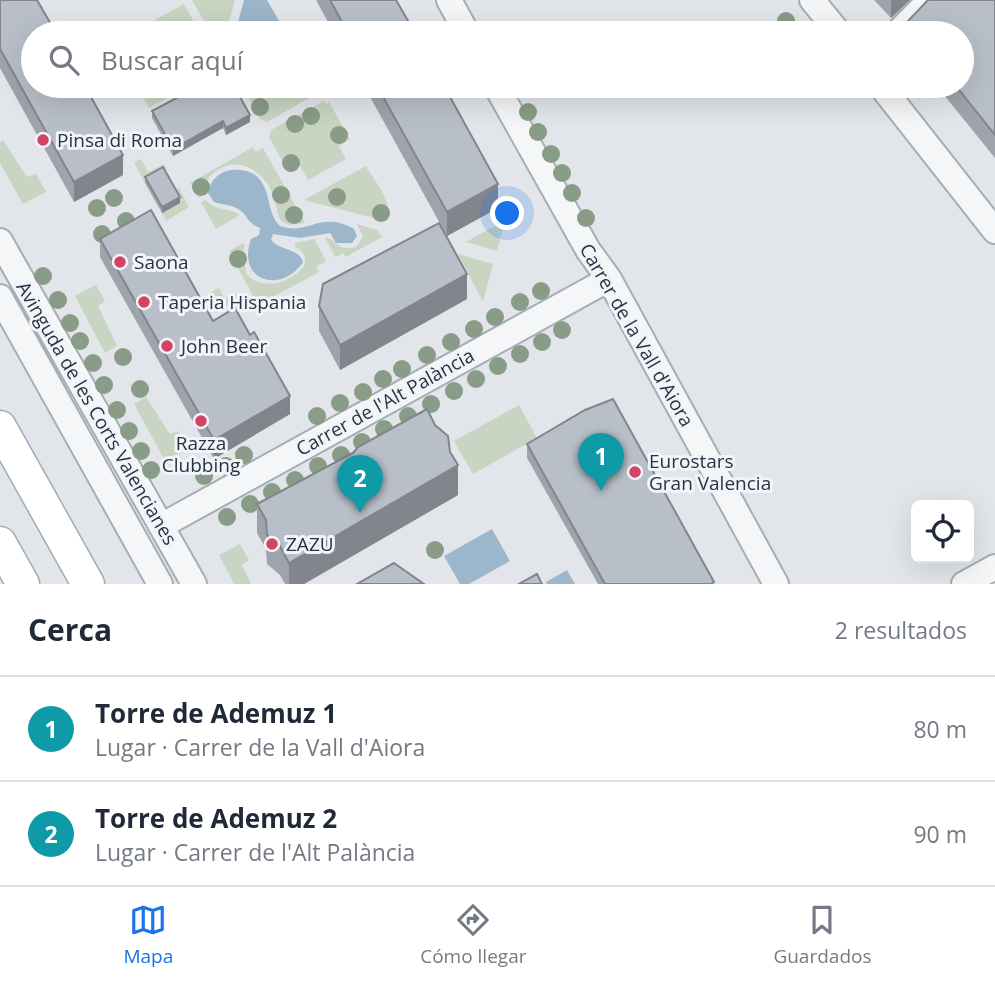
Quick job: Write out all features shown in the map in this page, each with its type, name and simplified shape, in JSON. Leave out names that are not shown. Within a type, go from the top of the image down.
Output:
[{"type":"main road","points":[[0,427],[88,584]]},
{"type":"main road","points":[[0,543],[23,584]]},
{"type":"street","points":[[449,0],[460,21]]},
{"type":"street","points":[[813,0],[830,21]]},
{"type":"street","points":[[910,21],[930,0]]},
{"type":"street","name":"Carrer de la Vall d'Aiora","points":[[503,98],[588,250],[608,279],[776,584]]},
{"type":"street","points":[[890,98],[995,231]]},
{"type":"street","name":"Avinguda de les Corts Valencianes","points":[[0,241],[194,584]]},
{"type":"street","name":"Carrer de l'Alt Palància","points":[[161,526],[608,279]]},
{"type":"street","points":[[0,298],[160,584]]},
{"type":"street","points":[[964,584],[995,567]]},
{"type":"green space","points":[[192,0],[235,0],[229,21],[204,21]]},
{"type":"green space","points":[[184,4],[193,21],[153,21]]},
{"type":"green space","points":[[143,98],[168,98],[149,108]]},
{"type":"green space","points":[[249,98],[309,98],[267,122],[261,120]]},
{"type":"green space","points":[[324,101],[326,104],[329,102],[350,139],[339,146],[346,159],[308,180],[300,166],[289,173],[269,137],[271,130]]},
{"type":"green space","points":[[3,140],[27,177],[36,174],[46,192],[23,204],[0,163],[0,142]]},
{"type":"green space","points":[[253,147],[256,152],[263,148],[305,223],[289,225],[281,221],[269,186],[257,172],[242,165],[225,166],[216,171],[206,182],[204,195],[199,198],[190,183]]},
{"type":"green space","points":[[141,159],[148,172],[164,164],[167,170],[145,183],[134,162]]},
{"type":"green space","points":[[366,166],[386,201],[386,221],[304,200]]},
{"type":"green space","points":[[179,188],[189,207],[166,221],[162,213],[180,203],[174,191]]},
{"type":"green space","points":[[206,200],[213,206],[240,215],[216,229],[201,202]]},
{"type":"green space","points":[[505,220],[497,251],[466,242]]},
{"type":"green space","points":[[357,224],[377,230],[382,237],[346,257],[344,253],[335,257],[325,237],[341,247],[356,247],[363,237]]},
{"type":"green space","points":[[314,239],[326,261],[316,267],[319,272],[258,305],[229,251],[244,243],[247,275],[261,283],[277,283],[292,277],[304,266],[304,254],[295,247],[295,243]]},
{"type":"green space","points":[[458,254],[493,264],[483,302]]},
{"type":"green space","points":[[96,285],[105,301],[98,306],[117,346],[105,353],[75,296]]},
{"type":"green space","points":[[219,288],[225,299],[237,293],[240,299],[219,310],[210,293]]},
{"type":"green space","points":[[146,397],[170,434],[178,431],[188,449],[165,461],[134,404]]},
{"type":"green space","points":[[519,405],[537,438],[473,474],[454,441]]},
{"type":"green space","points":[[240,544],[249,560],[242,565],[251,584],[234,584],[219,555]]},
{"type":"water","points":[[244,0],[267,0],[279,21],[238,21]]},
{"type":"water","points":[[231,170],[256,175],[262,182],[271,210],[280,226],[299,228],[332,222],[354,229],[357,236],[352,243],[336,243],[330,233],[300,238],[273,234],[271,240],[275,244],[298,254],[303,262],[294,272],[283,278],[263,279],[250,265],[248,253],[251,239],[259,235],[260,228],[235,207],[214,202],[208,193],[216,177]]},
{"type":"water","points":[[492,529],[510,561],[469,584],[460,584],[444,556]]},
{"type":"water","points":[[567,570],[575,584],[547,584],[546,582]]},
{"type":"building","points":[[0,0],[37,0],[49,21],[21,21],[21,87],[0,49]]},
{"type":"building","points":[[330,0],[396,0],[408,21],[341,21]]},
{"type":"building","points":[[928,0],[995,0],[995,135],[966,98],[974,98],[974,21],[908,21]]},
{"type":"building","points":[[27,98],[92,98],[123,155],[74,182]]},
{"type":"building","points":[[176,98],[241,98],[250,115],[226,128],[223,121],[173,149],[152,111]]},
{"type":"building","points":[[384,98],[451,98],[498,184],[447,212]]},
{"type":"building","points":[[163,167],[180,197],[162,207],[145,177]]},
{"type":"building","points":[[151,210],[213,321],[235,308],[250,335],[254,332],[290,396],[214,440],[100,239]]},
{"type":"building","points":[[439,223],[467,274],[340,345],[319,306],[323,284]]},
{"type":"building","points":[[613,399],[714,582],[711,584],[605,584],[527,444],[585,410]]},
{"type":"building","points":[[427,409],[435,425],[448,436],[450,452],[458,465],[289,563],[280,546],[267,535],[266,520],[257,504],[353,453],[358,447]]},
{"type":"building","points":[[394,563],[424,584],[357,584]]},
{"type":"building","points":[[537,574],[542,584],[519,584]]},
{"type":"place","name":"Pinsa di Roma","points":[[43,140]]},
{"type":"place","name":"Saona","points":[[120,262]]},
{"type":"place","name":"Taperia Hispania","points":[[144,302]]},
{"type":"place","name":"John Beer","points":[[167,346]]},
{"type":"place","name":"Razza Clubbing","points":[[201,421]]},
{"type":"place","name":"Eurostars Gran Valencia","points":[[635,472]]},
{"type":"place","name":"Torre de Ademuz 1","points":[[601,491]]},
{"type":"place","name":"Torre de Ademuz 2","points":[[360,513]]},
{"type":"place","name":"ZAZU","points":[[272,544]]}]
